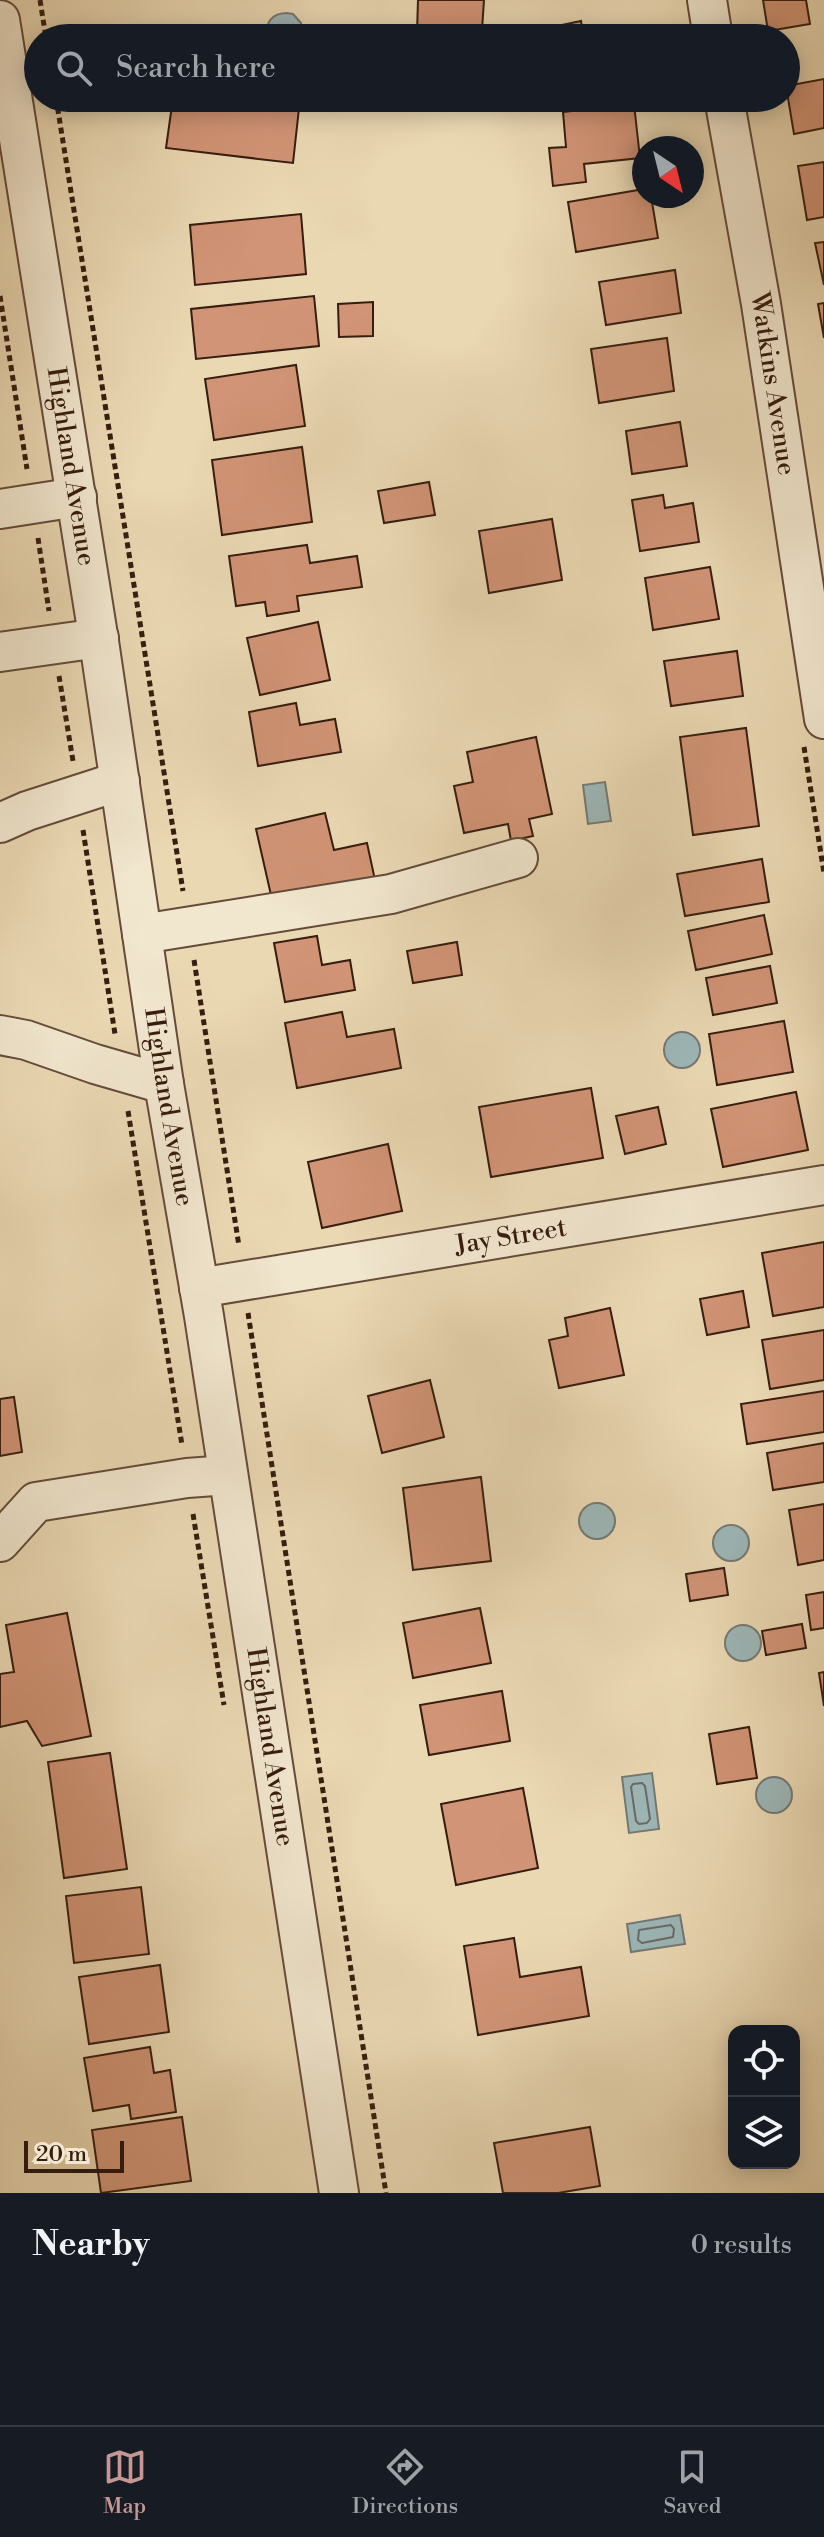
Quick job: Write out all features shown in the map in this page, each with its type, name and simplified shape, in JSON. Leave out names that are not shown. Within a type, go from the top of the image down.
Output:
[{"type":"street","points":[[707,0],[711,24]]},
{"type":"street","name":"Highland Avenue","points":[[0,20],[99,638],[164,1084],[199,1288],[338,2193]]},
{"type":"street","name":"Watkins Avenue","points":[[727,112],[761,304],[824,719]]},
{"type":"street","points":[[16,507],[77,497]]},
{"type":"street","points":[[0,652],[99,638]]},
{"type":"street","points":[[0,823],[27,811],[120,781]]},
{"type":"street","points":[[142,934],[391,894],[518,858]]},
{"type":"street","points":[[0,1035],[26,1040],[164,1084]]},
{"type":"street","name":"Jay Street","points":[[199,1288],[824,1185]]},
{"type":"street","points":[[0,1542],[36,1502],[187,1478],[228,1475]]},
{"type":"path","points":[[40,0],[44,24]]},
{"type":"path","points":[[58,112],[241,1259]]},
{"type":"path","points":[[0,296],[16,507],[54,644],[225,1711]]},
{"type":"path","points":[[248,1311],[386,2193]]},
{"type":"water","points":[[293,14],[301,24],[268,24],[277,15]]},
{"type":"water","points":[[605,782],[611,821],[588,824],[583,785]]},
{"type":"water","points":[[682,1032],[695,1037],[700,1050],[695,1063],[682,1068],[669,1063],[664,1050],[669,1037]]},
{"type":"water","points":[[597,1503],[610,1508],[615,1521],[610,1534],[597,1539],[584,1534],[579,1521],[584,1508]]},
{"type":"water","points":[[731,1525],[744,1530],[749,1543],[744,1556],[731,1561],[718,1556],[713,1543],[718,1530]]},
{"type":"water","points":[[743,1625],[756,1630],[761,1643],[756,1656],[743,1661],[730,1656],[725,1643],[730,1630]]},
{"type":"water","points":[[652,1773],[659,1829],[629,1833],[622,1777]]},
{"type":"water","points":[[774,1777],[787,1782],[792,1795],[787,1808],[774,1813],[761,1808],[756,1795],[761,1782]]},
{"type":"water","points":[[680,1915],[685,1944],[631,1952],[627,1924]]},
{"type":"building","points":[[418,0],[484,0],[482,24],[417,24]]},
{"type":"building","points":[[763,0],[806,0],[810,24],[767,24]]},
{"type":"building","points":[[824,79],[824,128],[794,134],[790,112],[800,112],[800,83]]},
{"type":"building","points":[[171,112],[299,112],[293,163],[166,148]]},
{"type":"building","points":[[563,112],[635,112],[638,136],[632,136],[632,159],[584,164],[586,182],[553,186],[549,148],[566,147]]},
{"type":"building","points":[[824,162],[824,217],[807,220],[798,166]]},
{"type":"building","points":[[632,191],[632,208],[653,208],[658,238],[576,252],[568,202]]},
{"type":"building","points":[[301,214],[306,274],[195,285],[190,225]]},
{"type":"building","points":[[824,242],[824,285],[815,243]]},
{"type":"building","points":[[675,270],[681,313],[606,325],[599,282]]},
{"type":"building","points":[[314,296],[319,346],[196,359],[191,309]]},
{"type":"building","points":[[373,302],[373,336],[339,337],[338,304]]},
{"type":"building","points":[[824,303],[824,338],[818,304]]},
{"type":"building","points":[[667,338],[674,391],[599,403],[591,349]]},
{"type":"building","points":[[296,365],[305,426],[214,440],[205,379]]},
{"type":"building","points":[[680,422],[687,466],[632,474],[626,431]]},
{"type":"building","points":[[302,447],[312,522],[222,535],[212,460]]},
{"type":"building","points":[[429,482],[435,515],[384,523],[378,491]]},
{"type":"building","points":[[663,495],[665,508],[693,503],[699,542],[640,551],[632,500]]},
{"type":"building","points":[[552,519],[562,580],[489,593],[479,531]]},
{"type":"building","points":[[307,545],[310,563],[357,556],[362,587],[297,596],[299,611],[267,616],[265,602],[236,606],[229,556]]},
{"type":"building","points":[[710,567],[719,619],[653,630],[645,578]]},
{"type":"building","points":[[318,622],[330,680],[260,695],[247,638]]},
{"type":"building","points":[[737,651],[743,696],[671,706],[664,661]]},
{"type":"building","points":[[296,703],[300,725],[335,719],[341,752],[258,766],[249,712]]},
{"type":"building","points":[[746,728],[759,826],[693,835],[680,737]]},
{"type":"building","points":[[536,737],[552,814],[529,819],[533,836],[511,841],[508,824],[464,833],[454,786],[473,782],[467,752]]},
{"type":"building","points":[[325,813],[334,850],[367,843],[378,894],[276,917],[256,829]]},
{"type":"building","points":[[762,859],[769,902],[685,916],[677,874]]},
{"type":"building","points":[[764,915],[772,954],[696,970],[688,931]]},
{"type":"building","points":[[317,936],[322,965],[350,960],[355,990],[285,1002],[274,943]]},
{"type":"building","points":[[457,942],[462,975],[413,983],[407,951]]},
{"type":"building","points":[[770,966],[777,1003],[713,1015],[706,978]]},
{"type":"building","points":[[342,1012],[347,1037],[394,1029],[401,1068],[297,1088],[285,1023]]},
{"type":"building","points":[[784,1021],[793,1072],[717,1085],[709,1034]]},
{"type":"building","points":[[591,1088],[603,1158],[491,1177],[479,1107]]},
{"type":"building","points":[[796,1092],[808,1150],[723,1167],[711,1109]]},
{"type":"building","points":[[658,1107],[666,1144],[625,1154],[616,1116]]},
{"type":"building","points":[[388,1144],[402,1211],[322,1228],[308,1162]]},
{"type":"building","points":[[824,1242],[824,1307],[773,1316],[762,1253]]},
{"type":"building","points":[[743,1291],[749,1327],[707,1335],[700,1299]]},
{"type":"building","points":[[610,1308],[624,1375],[559,1388],[549,1340],[568,1336],[565,1318]]},
{"type":"building","points":[[824,1330],[824,1380],[770,1389],[762,1340]]},
{"type":"building","points":[[430,1380],[444,1437],[382,1453],[368,1396]]},
{"type":"building","points":[[824,1391],[824,1432],[747,1444],[741,1404]]},
{"type":"building","points":[[14,1397],[22,1452],[0,1456],[0,1399]]},
{"type":"building","points":[[824,1443],[824,1482],[773,1490],[767,1453]]},
{"type":"building","points":[[481,1477],[491,1561],[413,1570],[403,1488]]},
{"type":"building","points":[[824,1504],[824,1560],[798,1565],[789,1510]]},
{"type":"building","points":[[724,1568],[728,1595],[690,1601],[686,1574]]},
{"type":"building","points":[[824,1592],[824,1628],[811,1630],[806,1595]]},
{"type":"building","points":[[480,1608],[491,1663],[413,1678],[403,1623]]},
{"type":"building","points":[[67,1613],[91,1736],[42,1746],[27,1721],[0,1727],[0,1674],[14,1672],[6,1625]]},
{"type":"building","points":[[802,1624],[806,1648],[766,1655],[762,1631]]},
{"type":"building","points":[[824,1672],[824,1706],[819,1673]]},
{"type":"building","points":[[502,1691],[510,1741],[429,1755],[420,1705]]},
{"type":"building","points":[[749,1727],[757,1778],[717,1784],[709,1734]]},
{"type":"building","points":[[110,1753],[127,1869],[64,1878],[48,1762]]},
{"type":"building","points":[[523,1788],[538,1868],[456,1885],[441,1804]]},
{"type":"building","points":[[141,1887],[149,1954],[74,1963],[66,1896]]},
{"type":"building","points":[[514,1938],[520,1977],[581,1967],[589,2016],[478,2035],[464,1946]]},
{"type":"building","points":[[160,1965],[169,2032],[89,2044],[79,1977]]},
{"type":"building","points":[[150,2047],[154,2073],[170,2070],[176,2112],[131,2119],[129,2105],[93,2111],[84,2058]]},
{"type":"building","points":[[182,2117],[191,2181],[101,2193],[92,2130]]},
{"type":"building","points":[[590,2127],[600,2186],[558,2193],[503,2193],[494,2143]]}]
